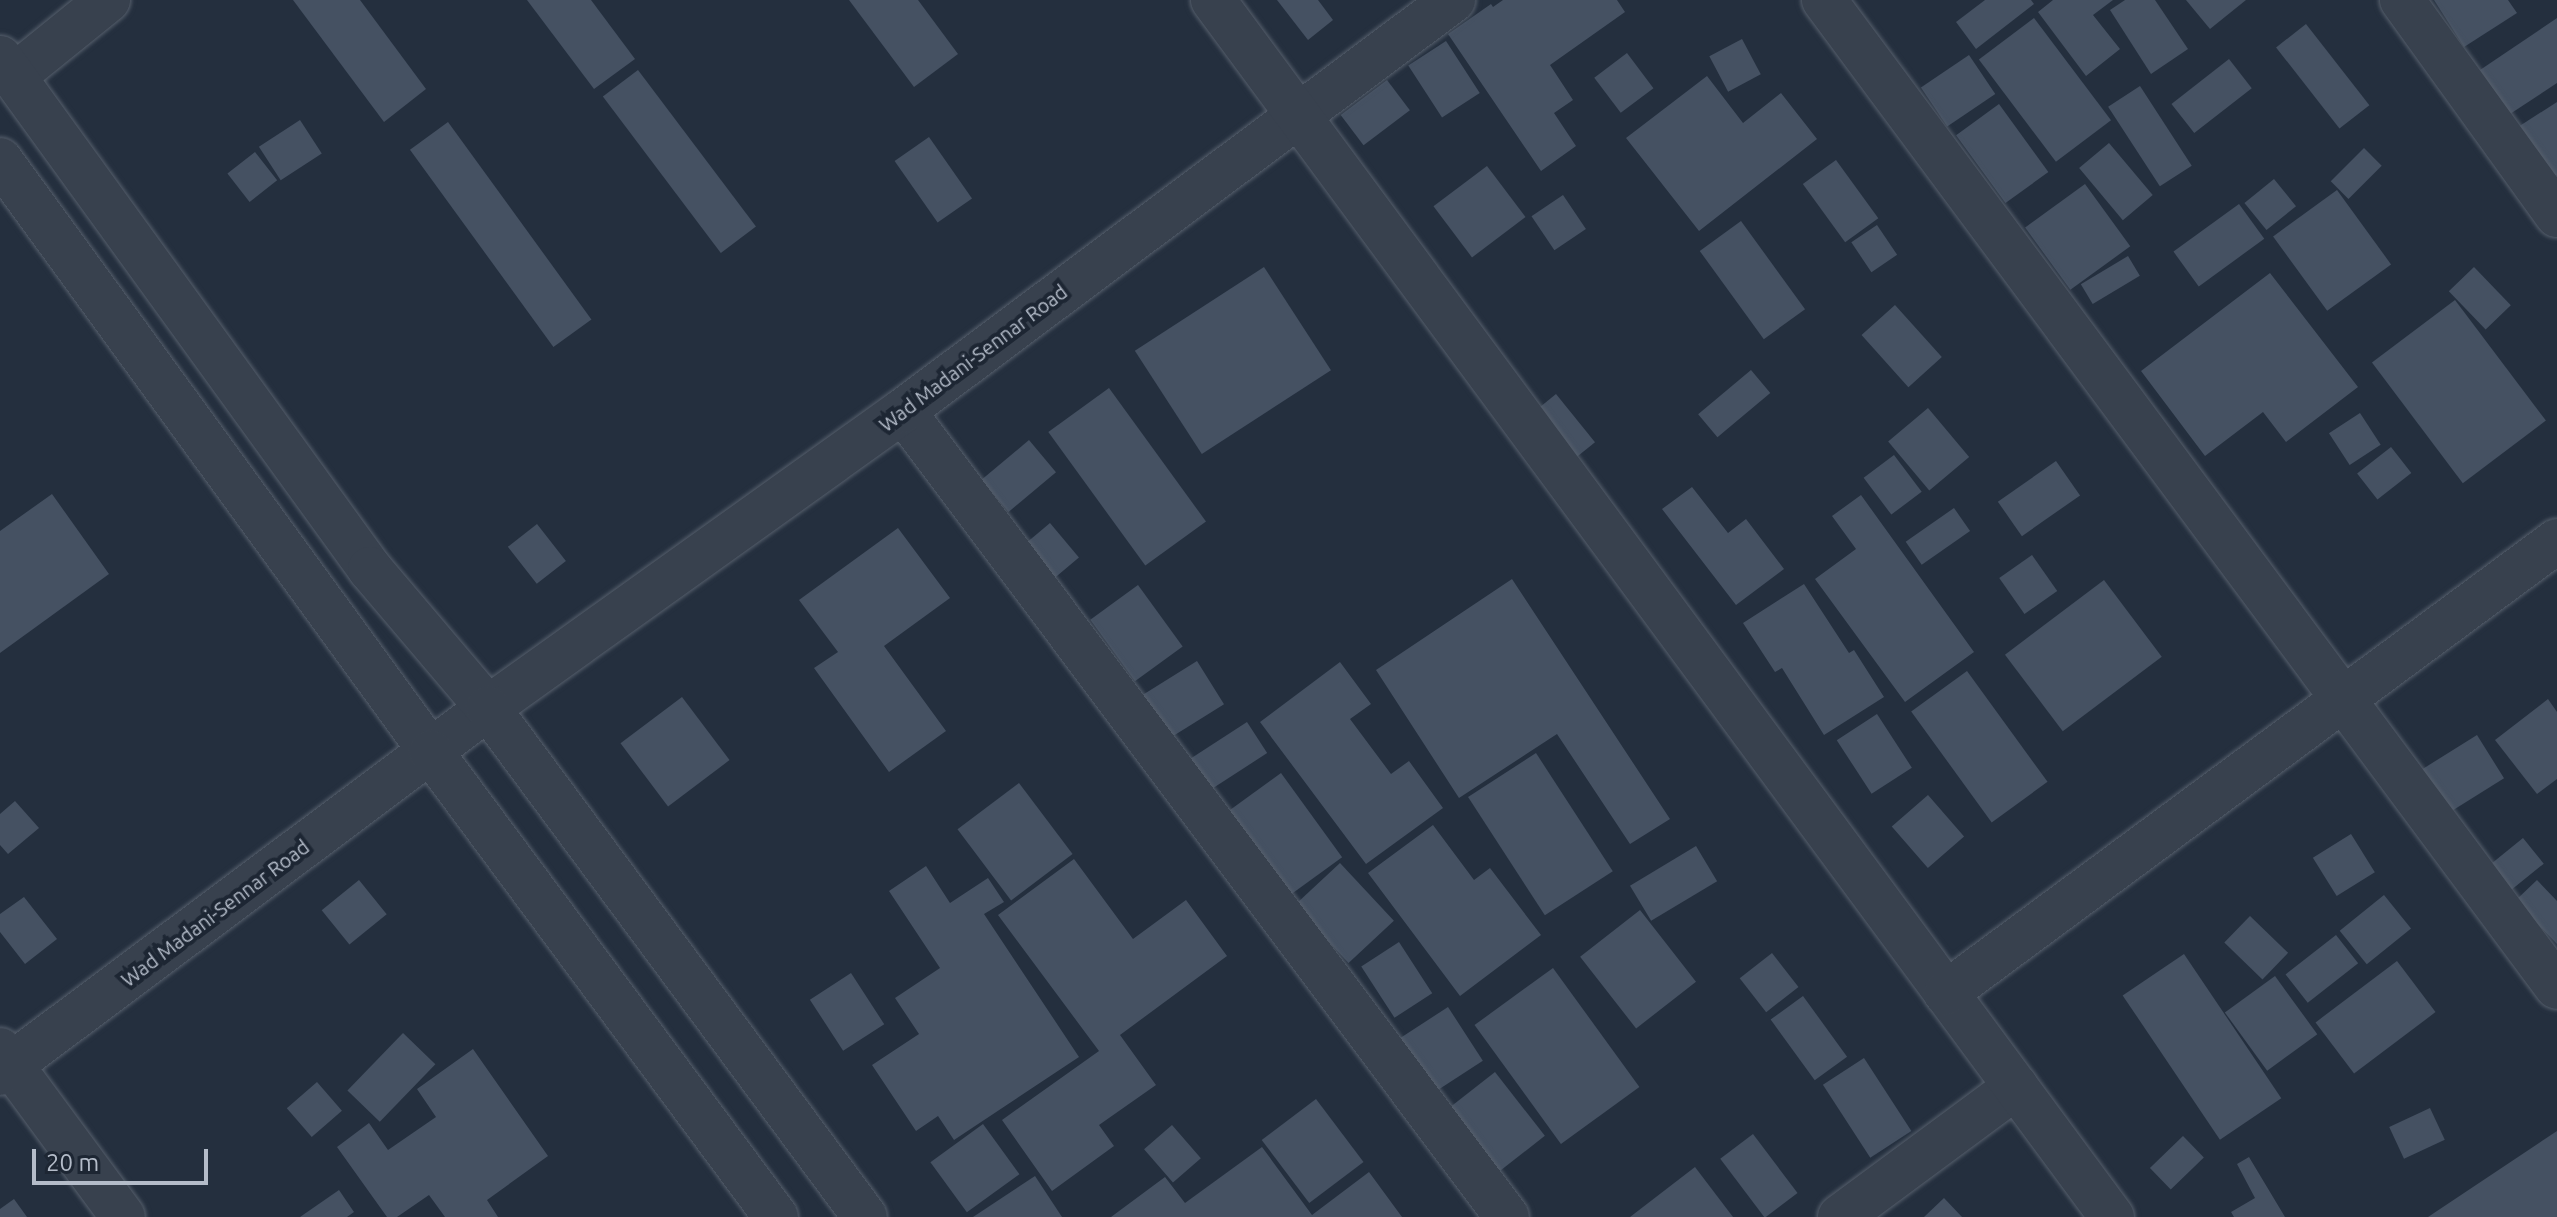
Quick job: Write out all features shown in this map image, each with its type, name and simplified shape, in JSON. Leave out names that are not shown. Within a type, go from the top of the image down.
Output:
[{"type":"street","points":[[108,0],[7,67],[370,569],[488,708],[865,1217]]},
{"type":"street","points":[[1213,0],[2112,1217]]},
{"type":"street","name":"Wad Madani-Sennar Road","points":[[4,1063],[488,708],[903,411],[1453,0]]},
{"type":"street","points":[[1824,0],[2557,987]]},
{"type":"street","points":[[2402,0],[2557,215]]},
{"type":"street","points":[[0,160],[431,752],[776,1217]]},
{"type":"street","points":[[903,411],[1507,1217]]},
{"type":"street","points":[[1946,993],[2557,541]]},
{"type":"street","points":[[4,1063],[123,1217]]},
{"type":"street","points":[[1840,1217],[2016,1087]]},
{"type":"building","points":[[293,0],[360,0],[426,89],[384,122]]},
{"type":"building","points":[[527,0],[591,0],[635,59],[594,89]]},
{"type":"building","points":[[849,0],[918,0],[958,54],[914,87]]},
{"type":"building","points":[[1277,0],[1318,0],[1333,20],[1308,40]]},
{"type":"building","points":[[1503,0],[1617,0],[1625,12],[1550,65],[1573,100],[1554,113],[1576,146],[1541,171],[1448,34],[1491,4],[1493,7]]},
{"type":"building","points":[[1985,0],[2031,0],[2034,4],[1976,49],[1956,22]]},
{"type":"building","points":[[2053,0],[2113,0],[2093,15],[2120,49],[2086,76],[2038,12]]},
{"type":"building","points":[[2125,0],[2155,0],[2188,49],[2151,74],[2110,10]]},
{"type":"building","points":[[2186,0],[2246,0],[2210,29]]},
{"type":"building","points":[[2434,0],[2508,0],[2517,13],[2464,47]]},
{"type":"building","points":[[2034,18],[2111,120],[2056,162],[1979,60]]},
{"type":"building","points":[[2557,18],[2557,83],[2510,114],[2480,70]]},
{"type":"building","points":[[2306,24],[2369,105],[2339,129],[2276,47]]},
{"type":"building","points":[[1742,39],[1761,74],[1728,92],[1709,56]]},
{"type":"building","points":[[1446,41],[1480,93],[1442,118],[1408,66]]},
{"type":"building","points":[[1627,53],[1653,88],[1621,113],[1594,78]]},
{"type":"building","points":[[1969,55],[1995,94],[1947,126],[1921,87]]},
{"type":"building","points":[[2229,59],[2252,88],[2194,133],[2171,104]]},
{"type":"building","points":[[638,70],[756,227],[721,253],[603,96]]},
{"type":"building","points":[[1707,76],[1743,123],[1781,93],[1817,139],[1699,231],[1626,138]]},
{"type":"building","points":[[1387,80],[1410,110],[1364,145],[1341,115]]},
{"type":"building","points":[[2140,86],[2192,166],[2160,186],[2108,107]]},
{"type":"building","points":[[2557,102],[2557,175],[2552,178],[2518,127]]},
{"type":"building","points":[[1999,104],[2048,172],[2005,203],[1956,135]]},
{"type":"building","points":[[300,120],[322,154],[281,180],[259,147]]},
{"type":"building","points":[[448,122],[591,319],[553,347],[410,150]]},
{"type":"building","points":[[929,137],[972,198],[938,223],[895,161]]},
{"type":"building","points":[[2109,143],[2153,195],[2123,220],[2079,168]]},
{"type":"building","points":[[2364,148],[2382,166],[2348,199],[2331,181]]},
{"type":"building","points":[[255,152],[277,180],[250,202],[227,174]]},
{"type":"building","points":[[1836,160],[1878,218],[1845,242],[1803,184]]},
{"type":"building","points":[[1487,166],[1526,217],[1472,257],[1433,206]]},
{"type":"building","points":[[2274,179],[2296,206],[2266,230],[2244,203]]},
{"type":"building","points":[[2085,184],[2130,246],[2070,290],[2025,227]]},
{"type":"building","points":[[2337,190],[2391,264],[2327,311],[2273,236]]},
{"type":"building","points":[[1563,195],[1586,229],[1554,250],[1531,216]]},
{"type":"building","points":[[2239,204],[2264,239],[2199,286],[2173,252]]},
{"type":"building","points":[[1741,221],[1805,309],[1764,339],[1700,251]]},
{"type":"building","points":[[1877,225],[1897,255],[1871,272],[1851,242]]},
{"type":"building","points":[[2128,256],[2140,276],[2093,304],[2081,284]]},
{"type":"building","points":[[1264,267],[1331,370],[1202,454],[1135,351]]},
{"type":"building","points":[[2474,267],[2511,305],[2486,329],[2449,291]]},
{"type":"building","points":[[2270,273],[2358,387],[2286,442],[2263,412],[2205,456],[2141,371]]},
{"type":"building","points":[[2455,300],[2546,421],[2463,483],[2372,363]]},
{"type":"building","points":[[1895,305],[1942,357],[1908,387],[1862,335]]},
{"type":"building","points":[[1751,370],[1770,393],[1717,437],[1698,414]]},
{"type":"building","points":[[1109,388],[1206,521],[1145,566],[1048,432]]},
{"type":"building","points":[[1556,394],[1595,442],[1572,461],[1533,413]]},
{"type":"building","points":[[1928,408],[1969,457],[1929,490],[1888,441]]},
{"type":"building","points":[[2360,413],[2381,445],[2350,465],[2329,433]]},
{"type":"building","points":[[1029,440],[1056,472],[1009,512],[982,480]]},
{"type":"building","points":[[2391,447],[2411,473],[2377,499],[2357,473]]},
{"type":"building","points":[[1894,455],[1922,492],[1891,515],[1864,478]]},
{"type":"building","points":[[2056,461],[2080,495],[2022,536],[1998,502]]},
{"type":"building","points":[[1692,487],[1728,533],[1746,519],[1784,569],[1736,605],[1662,509]]},
{"type":"building","points":[[52,494],[109,574],[0,653],[0,531]]},
{"type":"building","points":[[1861,495],[1974,652],[1905,702],[1815,579],[1856,549],[1832,516]]},
{"type":"building","points":[[1954,508],[1970,531],[1922,565],[1906,542]]},
{"type":"building","points":[[1050,523],[1079,557],[1054,579],[1025,544]]},
{"type":"building","points":[[537,524],[566,561],[537,584],[508,547]]},
{"type":"building","points":[[898,528],[950,598],[884,646],[946,731],[889,772],[814,668],[838,652],[799,600]]},
{"type":"building","points":[[2032,555],[2057,591],[2024,614],[1999,578]]},
{"type":"building","points":[[1512,579],[1670,819],[1630,844],[1557,734],[1459,798],[1376,670]]},
{"type":"building","points":[[2104,580],[2162,657],[2063,731],[2005,655]]},
{"type":"building","points":[[1804,584],[1849,653],[1854,650],[1884,697],[1824,735],[1782,668],[1775,672],[1743,623]]},
{"type":"building","points":[[1138,585],[1183,646],[1135,681],[1090,620]]},
{"type":"building","points":[[1197,661],[1224,704],[1166,740],[1139,697]]},
{"type":"building","points":[[1340,662],[1371,704],[1350,719],[1391,774],[1409,761],[1443,808],[1366,864],[1260,722]]},
{"type":"building","points":[[1967,671],[2048,782],[1992,822],[1911,712]]},
{"type":"building","points":[[682,697],[730,760],[668,806],[621,743]]},
{"type":"building","points":[[2548,699],[2557,712],[2557,779],[2537,794],[2495,740]]},
{"type":"building","points":[[1877,714],[1912,768],[1872,794],[1837,740]]},
{"type":"building","points":[[1247,722],[1267,753],[1205,793],[1185,762]]},
{"type":"building","points":[[2477,735],[2504,778],[2449,813],[2422,769]]},
{"type":"building","points":[[1536,753],[1613,871],[1545,915],[1468,797]]},
{"type":"building","points":[[1281,773],[1342,857],[1284,899],[1223,815]]},
{"type":"building","points":[[1019,783],[1073,854],[1011,900],[958,829]]},
{"type":"building","points":[[1928,795],[1964,837],[1928,868],[1892,826]]},
{"type":"building","points":[[15,801],[39,828],[8,854],[0,845],[0,814]]},
{"type":"building","points":[[1433,825],[1474,880],[1490,868],[1541,935],[1460,996],[1368,873]]},
{"type":"building","points":[[2351,834],[2375,872],[2337,896],[2313,858]]},
{"type":"building","points":[[2523,838],[2544,864],[2510,891],[2489,866]]},
{"type":"building","points":[[1696,846],[1717,881],[1651,921],[1630,886]]},
{"type":"building","points":[[1074,859],[1133,939],[1186,900],[1227,956],[1120,1035],[1156,1085],[1099,1125],[1114,1146],[1052,1191],[1002,1120],[1099,1051],[998,915]]},
{"type":"building","points":[[1340,863],[1394,921],[1349,963],[1295,905]]},
{"type":"building","points":[[926,866],[950,903],[988,878],[1004,902],[984,914],[1079,1057],[954,1140],[938,1116],[916,1131],[872,1065],[919,1034],[895,998],[940,968],[889,891]]},
{"type":"building","points":[[359,880],[387,914],[349,944],[322,910]]},
{"type":"building","points":[[2537,880],[2557,901],[2557,944],[2515,901]]},
{"type":"building","points":[[2384,895],[2411,928],[2367,964],[2340,931]]},
{"type":"building","points":[[24,897],[57,939],[25,964],[0,932],[0,914]]},
{"type":"building","points":[[1640,910],[1696,982],[1636,1028],[1580,957]]},
{"type":"building","points":[[2250,916],[2288,953],[2262,979],[2224,943]]},
{"type":"building","points":[[2336,935],[2358,963],[2308,1003],[2286,974]]},
{"type":"building","points":[[1399,942],[1432,993],[1394,1018],[1361,967]]},
{"type":"building","points":[[1772,953],[1798,987],[1766,1012],[1740,978]]},
{"type":"building","points":[[2184,954],[2281,1098],[2220,1140],[2123,995]]},
{"type":"building","points":[[2397,961],[2436,1012],[2354,1073],[2316,1022]]},
{"type":"building","points":[[1553,968],[1639,1087],[1561,1144],[1475,1025]]},
{"type":"building","points":[[851,973],[884,1024],[843,1051],[810,1000]]},
{"type":"building","points":[[2275,976],[2317,1034],[2267,1071],[2225,1012]]},
{"type":"building","points":[[1803,996],[1847,1057],[1815,1080],[1771,1020]]},
{"type":"building","points":[[1448,1007],[1483,1061],[1432,1094],[1397,1040]]},
{"type":"building","points":[[403,1033],[435,1064],[380,1122],[347,1091]]},
{"type":"building","points":[[473,1049],[548,1156],[487,1200],[498,1217],[445,1217],[429,1195],[397,1217],[387,1217],[337,1147],[369,1123],[388,1150],[436,1117],[417,1089]]},
{"type":"building","points":[[1864,1058],[1911,1131],[1870,1158],[1823,1085]]},
{"type":"building","points":[[1495,1072],[1545,1136],[1496,1174],[1446,1110]]},
{"type":"building","points":[[317,1082],[342,1111],[312,1137],[287,1108]]},
{"type":"building","points":[[1316,1099],[1364,1162],[1309,1203],[1262,1140]]},
{"type":"building","points":[[2430,1108],[2445,1140],[2404,1159],[2389,1127]]},
{"type":"building","points":[[983,1124],[1019,1174],[967,1212],[930,1162]]},
{"type":"building","points":[[1172,1125],[1201,1158],[1173,1182],[1144,1149]]},
{"type":"building","points":[[2557,1131],[2557,1217],[2428,1217]]},
{"type":"building","points":[[1753,1134],[1798,1193],[1764,1217],[1720,1159]]},
{"type":"building","points":[[2183,1136],[2204,1158],[2171,1190],[2150,1168]]},
{"type":"building","points":[[1262,1147],[1312,1215],[1369,1172],[1402,1217],[1111,1217],[1165,1177],[1185,1203]]},
{"type":"building","points":[[2249,1157],[2285,1217],[2234,1217],[2231,1212],[2255,1198],[2237,1164]]},
{"type":"building","points":[[1695,1167],[1733,1217],[1630,1217]]},
{"type":"building","points":[[1035,1176],[1062,1217],[973,1217]]},
{"type":"building","points":[[339,1190],[354,1212],[347,1217],[300,1217]]},
{"type":"building","points":[[1944,1198],[1962,1217],[1924,1217]]},
{"type":"building","points":[[14,1199],[27,1217],[0,1217],[0,1209]]}]
